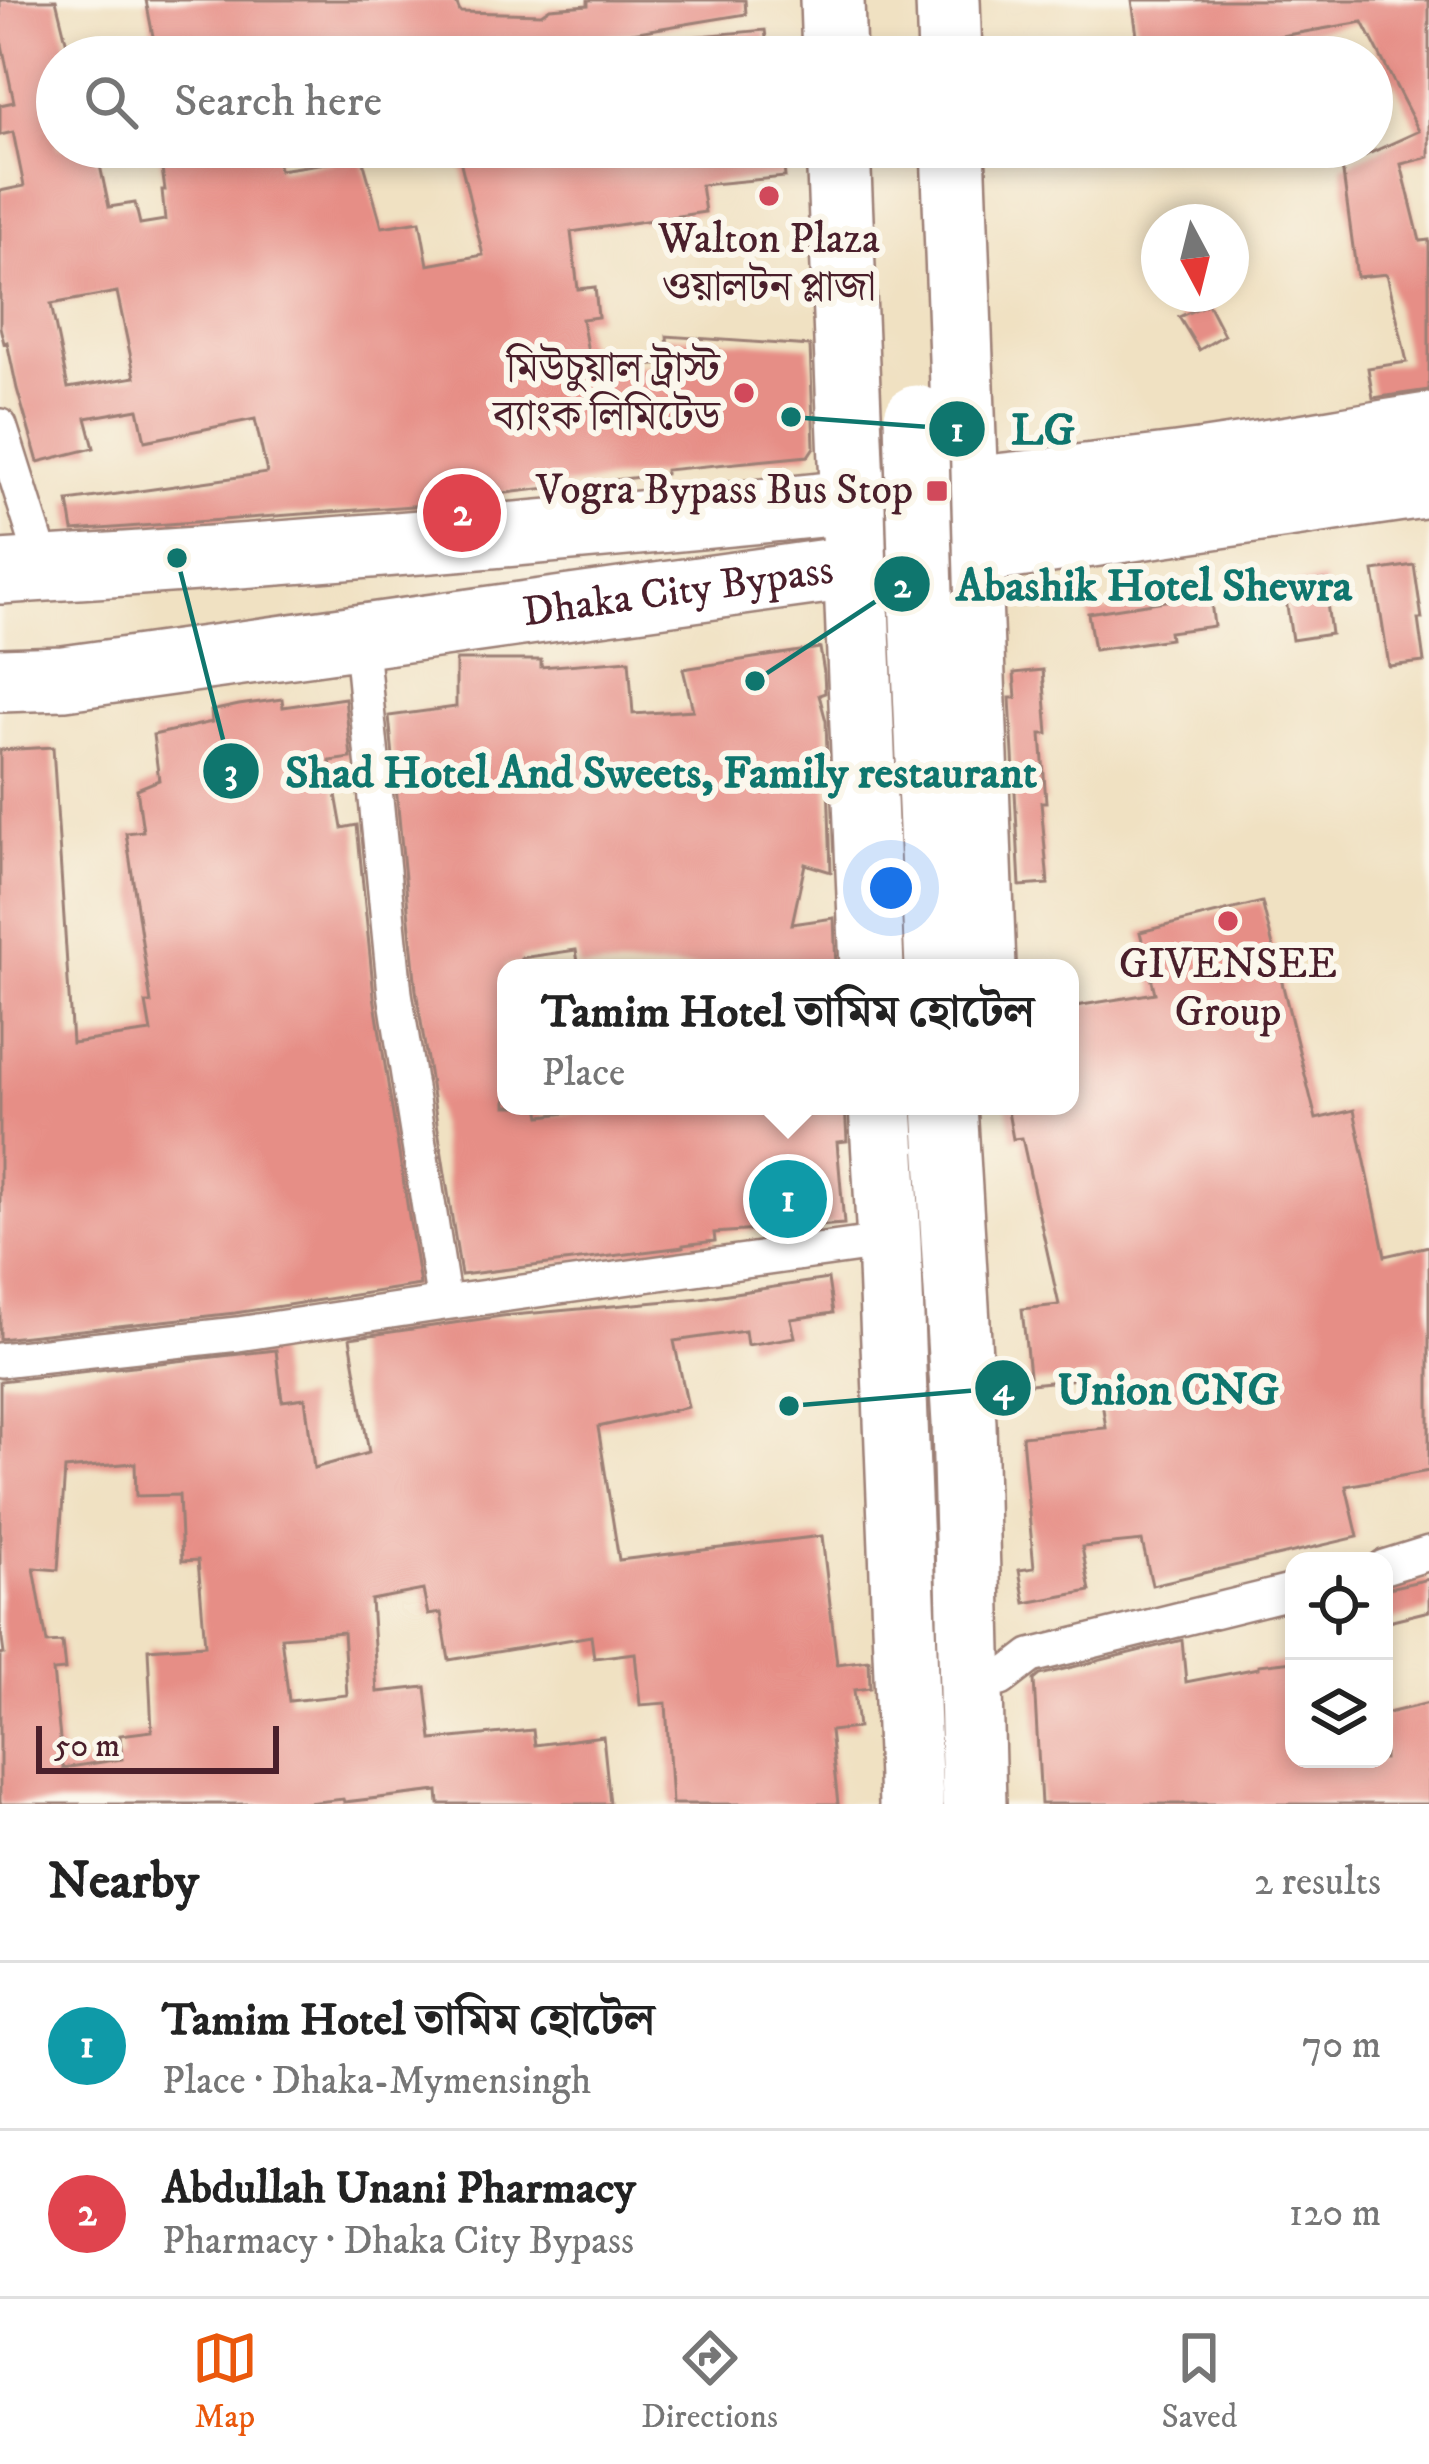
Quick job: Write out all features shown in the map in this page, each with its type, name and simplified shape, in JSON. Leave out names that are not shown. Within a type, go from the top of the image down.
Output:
[{"type":"highway","points":[[832,0],[833,36]]},
{"type":"highway","points":[[948,0],[949,36]]},
{"type":"highway","points":[[839,168],[872,959]]},
{"type":"highway","points":[[954,168],[984,959]]},
{"type":"highway","points":[[916,417],[938,959]]},
{"type":"highway","name":"Dhaka City Bypass","points":[[23,571],[353,550],[853,501],[1181,464],[1429,425]]},
{"type":"highway","name":"Dhaka City Bypass","points":[[0,680],[64,678],[1429,485]]},
{"type":"highway","points":[[881,1115],[911,1804]]},
{"type":"highway","points":[[946,1115],[964,1424],[974,1804]]},
{"type":"highway","points":[[989,1115],[1001,1679],[1009,1804]]},
{"type":"street","points":[[0,426],[23,571]]},
{"type":"street","points":[[360,636],[395,993],[444,1303]]},
{"type":"street","points":[[0,1360],[218,1337],[889,1241]]},
{"type":"street","points":[[1393,1564],[1429,1553]]},
{"type":"street","points":[[1001,1679],[1031,1656],[1285,1593]]},
{"type":"building","points":[[0,0],[56,0],[65,36],[36,36],[36,168],[101,168],[109,207],[135,203],[140,224],[165,220],[162,168],[365,168],[382,227],[420,221],[428,265],[483,255],[462,168],[784,168],[785,177],[701,185],[705,212],[571,232],[578,289],[595,287],[598,317],[582,319],[591,369],[669,364],[667,336],[810,346],[814,447],[808,456],[665,470],[665,474],[439,504],[73,531],[68,501],[267,473],[255,419],[145,441],[138,409],[86,418],[94,448],[38,462],[0,327],[0,191],[24,186],[13,132],[0,135],[0,105],[14,102],[0,35]],"holes":[[[117,292],[135,377],[68,388],[51,304]]]},
{"type":"building","points":[[146,0],[455,0],[460,12],[541,14],[550,8],[588,5],[588,0],[745,0],[746,14],[614,36],[153,36]]},
{"type":"building","points":[[1132,0],[1429,0],[1429,157],[1401,164],[1420,241],[1429,240],[1429,390],[1373,398],[1368,368],[1407,362],[1387,274],[1357,277],[1342,168],[1393,168],[1393,143],[1419,131],[1393,80],[1393,36],[1370,36],[1363,22],[1281,36],[1137,36]]},
{"type":"building","points":[[765,30],[766,36],[698,36]]},
{"type":"building","points":[[1212,312],[1224,335],[1199,350],[1179,317]]},
{"type":"building","points":[[1414,565],[1424,662],[1389,666],[1374,571]]},
{"type":"building","points":[[1324,580],[1331,634],[1292,640],[1284,586]]},
{"type":"building","points":[[1210,594],[1214,626],[1169,632],[1170,639],[1094,650],[1088,613]]},
{"type":"building","points":[[820,648],[831,872],[805,864],[792,924],[834,918],[836,959],[578,959],[576,950],[497,959],[497,1115],[846,1115],[847,1141],[837,1142],[844,1224],[714,1233],[715,1241],[683,1247],[461,1275],[416,990],[389,716],[456,707],[456,660],[541,660],[541,667],[629,660],[633,714],[693,710],[683,669]]},
{"type":"building","points":[[1043,670],[1048,734],[1041,734],[1046,802],[1041,802],[1048,884],[1020,886],[1010,698],[1016,698],[1014,673]]},
{"type":"building","points":[[345,698],[351,758],[330,761],[342,828],[357,825],[374,996],[420,1285],[235,1313],[0,1339],[0,750],[53,747],[72,1043],[151,1032],[146,1003],[151,1003],[126,833],[143,831],[137,789],[159,780],[153,735],[212,722],[211,711],[239,705],[282,699],[283,707]]},
{"type":"building","points":[[1262,902],[1316,1119],[1354,1110],[1385,1256],[1429,1246],[1429,1471],[1346,1486],[1358,1537],[1152,1585],[1142,1541],[1082,1547],[1090,1591],[1025,1603],[1019,1570],[1034,1568],[1022,1436],[1106,1428],[1098,1377],[1030,1384],[1022,1309],[1059,1305],[1022,1138],[1013,1139],[1009,1115],[1079,1115],[1079,1006],[1155,993],[1140,932]]},
{"type":"building","points":[[828,1279],[833,1313],[791,1319],[795,1337],[747,1345],[745,1331],[674,1341],[688,1407],[598,1427],[619,1560],[822,1536],[837,1664],[869,1660],[870,1688],[854,1690],[858,1728],[830,1731],[838,1804],[672,1804],[666,1703],[640,1705],[635,1653],[594,1658],[591,1636],[449,1660],[441,1613],[428,1615],[423,1590],[371,1600],[377,1692],[426,1687],[432,1740],[533,1730],[535,1745],[603,1736],[610,1804],[439,1804],[438,1791],[298,1804],[0,1804],[0,1655],[4,1654],[0,1381],[276,1350],[282,1401],[305,1398],[314,1468],[369,1453],[350,1338],[502,1316],[701,1298]],"holes":[[[135,1463],[136,1496],[179,1495],[182,1561],[198,1560],[205,1645],[148,1649],[152,1731],[120,1735],[122,1759],[63,1768],[53,1671],[65,1670],[62,1642],[47,1643],[34,1568],[58,1570],[65,1469]],[[343,1632],[347,1695],[289,1701],[281,1637]]]},
{"type":"building","points":[[1429,1579],[1429,1611],[1393,1620],[1393,1587]]},
{"type":"building","points":[[1182,1640],[1186,1682],[1285,1662],[1285,1768],[1393,1768],[1393,1712],[1429,1703],[1429,1804],[1041,1804],[1034,1680]]},
{"type":"place","name":"Walton Plaza ওয়ালটন প্লাজা","points":[[769,196]]},
{"type":"place","name":"মিউচুয়াল ট্রাস্ট ব্যাংক লিমিটেড","points":[[744,393]]},
{"type":"place","name":"LG","points":[[791,417]]},
{"type":"place","name":"Vogra Bypass Bus Stop","points":[[937,491]]},
{"type":"place","name":"Abdullah Unani Pharmacy","points":[[462,513]]},
{"type":"place","name":"Shad Hotel And Sweets, Family restaurant","points":[[177,558]]},
{"type":"place","name":"Abashik Hotel Shewra","points":[[755,681]]},
{"type":"place","name":"GIVENSEE Group","points":[[1228,921]]},
{"type":"place","name":"Tamim Hotel তামিম হোটেল","points":[[788,1199]]},
{"type":"place","name":"Union CNG","points":[[789,1406]]}]
